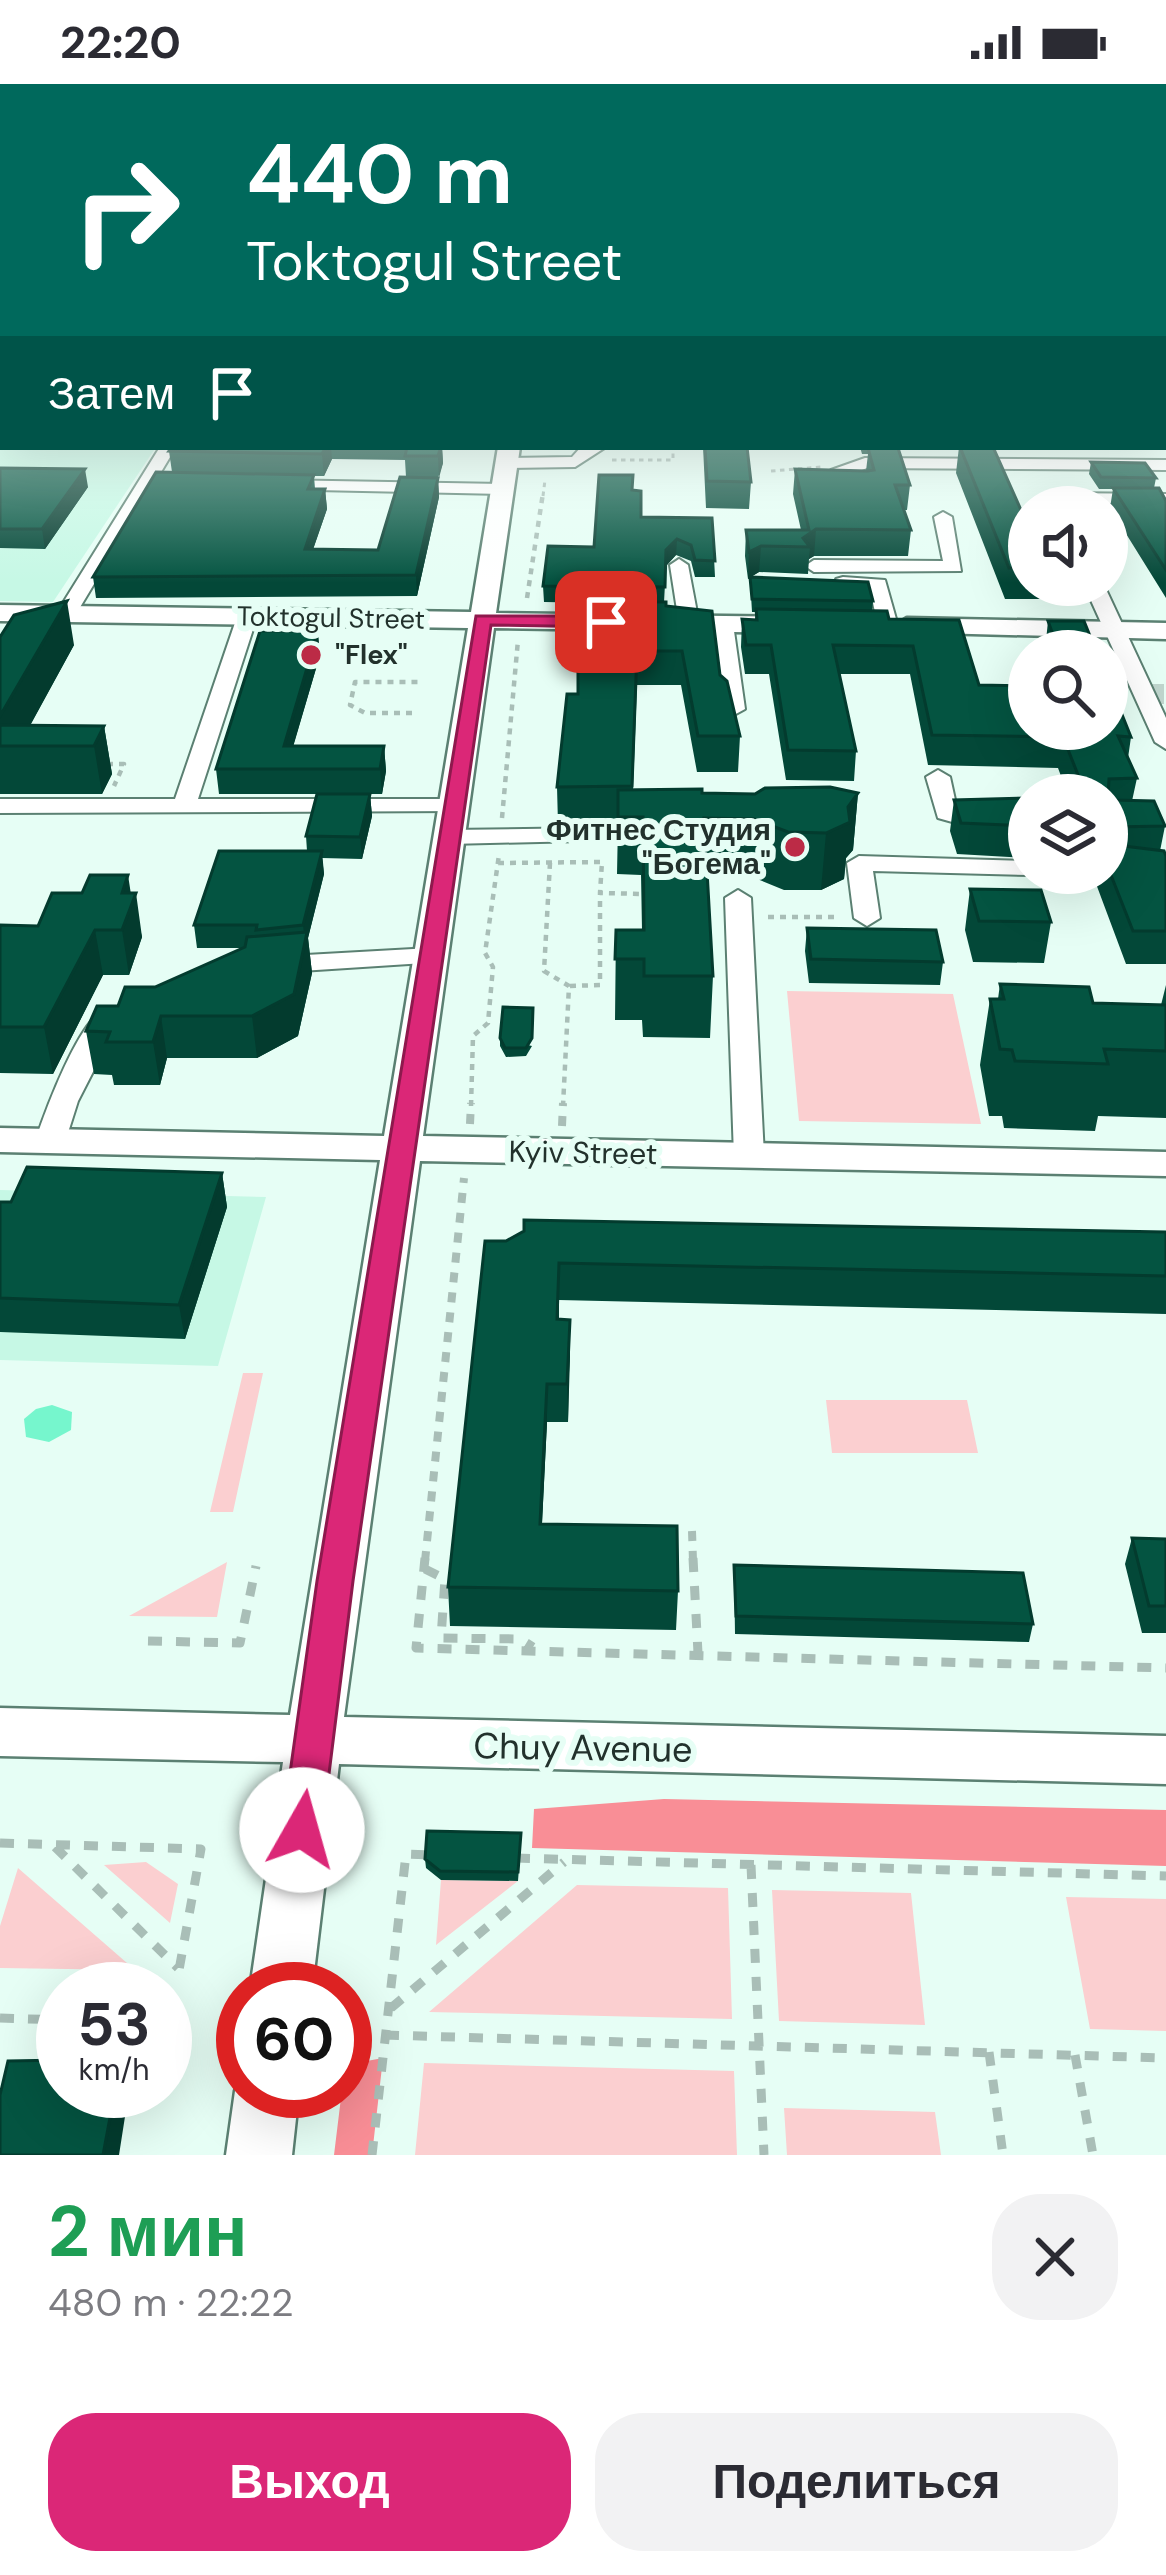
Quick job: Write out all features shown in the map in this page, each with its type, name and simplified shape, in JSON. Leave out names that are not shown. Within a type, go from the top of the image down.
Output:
[{"type":"main road","points":[[285,1962],[506,466]]},
{"type":"main road","name":"Toktogul Street","points":[[0,613],[26,622],[67,614],[817,625]]},
{"type":"main road","points":[[876,626],[1114,630]]},
{"type":"main road","points":[[1128,630],[1166,631]]},
{"type":"main road","name":"Kyiv Street","points":[[0,1141],[1166,1164]]},
{"type":"main road","name":"Chuy Avenue","points":[[0,1732],[1166,1760]]},
{"type":"main road","points":[[259,2155],[264,2118]]},
{"type":"street","points":[[67,614],[166,450]]},
{"type":"street","points":[[260,485],[575,462],[588,450]]},
{"type":"street","points":[[1040,456],[1053,486]]},
{"type":"street","points":[[856,489],[839,481],[837,474],[865,463],[1040,456],[1166,465]]},
{"type":"street","points":[[147,482],[170,483]]},
{"type":"street","points":[[1128,500],[1166,499]]},
{"type":"street","points":[[943,517],[961,589]]},
{"type":"street","points":[[679,566],[689,623]]},
{"type":"street","points":[[876,626],[878,584],[810,574],[954,567]]},
{"type":"street","points":[[1103,606],[1114,630]]},
{"type":"street","points":[[184,806],[247,616]]},
{"type":"street","points":[[723,623],[734,709]]},
{"type":"street","points":[[1128,660],[1166,742]]},
{"type":"street","points":[[938,777],[946,813],[1008,819]]},
{"type":"street","points":[[0,806],[184,806],[452,822],[501,836],[669,828]]},
{"type":"street","points":[[867,918],[859,863],[1008,867]]},
{"type":"street","points":[[738,907],[749,1156]]},
{"type":"street","points":[[247,968],[331,958],[431,956]]},
{"type":"street","points":[[50,1142],[63,1101],[104,1019],[128,1001]]},
{"type":"path","points":[[617,460],[673,460],[674,450]]},
{"type":"path","points":[[525,608],[547,463]]},
{"type":"path","points":[[470,1124],[473,1036],[488,1023],[493,967],[485,952],[519,637]]},
{"type":"path","points":[[412,713],[365,713],[350,705],[356,682],[419,682]]},
{"type":"path","points":[[104,764],[124,764],[105,806]]},
{"type":"path","points":[[498,863],[602,862],[600,985],[569,986],[544,971],[550,863]]},
{"type":"path","points":[[600,893],[646,894]]},
{"type":"path","points":[[738,907],[867,918]]},
{"type":"path","points":[[562,1128],[569,986]]},
{"type":"path","points":[[464,1178],[416,1648],[1166,1668]]},
{"type":"path","points":[[692,1531],[698,1653]]},
{"type":"path","points":[[148,1641],[240,1643],[256,1566]]},
{"type":"path","points":[[424,1569],[445,1579],[441,1638],[520,1639],[534,1648]]},
{"type":"path","points":[[1,1847],[52,1845],[201,1849],[179,1970],[52,1845]]},
{"type":"path","points":[[372,2155],[406,1854],[452,1856]]},
{"type":"path","points":[[497,1858],[1166,1876]]},
{"type":"path","points":[[388,2011],[567,1860]]},
{"type":"path","points":[[752,1865],[764,2155]]},
{"type":"path","points":[[0,2018],[36,2019]]},
{"type":"path","points":[[385,2035],[1166,2057]]},
{"type":"path","points":[[989,2052],[1003,2155]]},
{"type":"path","points":[[1075,2055],[1093,2155]]},
{"type":"shaded area","points":[[0,450],[154,450],[53,602],[0,601]]},
{"type":"shaded area","points":[[787,991],[953,994],[981,1124],[799,1121]]},
{"type":"shaded area","points":[[0,1190],[266,1197],[218,1366],[0,1360]]},
{"type":"shaded area","points":[[243,1373],[263,1373],[233,1512],[210,1512]]},
{"type":"shaded area","points":[[826,1400],[967,1400],[978,1453],[832,1453]]},
{"type":"shaded area","points":[[52,1405],[72,1412],[71,1430],[49,1442],[26,1437],[24,1419]]},
{"type":"shaded area","points":[[227,1562],[217,1617],[129,1616]]},
{"type":"shaded area","points":[[664,1799],[1166,1810],[1166,1866],[532,1848],[534,1809]]},
{"type":"shaded area","points":[[146,1862],[178,1884],[170,1923],[104,1865]]},
{"type":"shaded area","points":[[18,1868],[126,1962],[36,1962],[36,1969],[0,1968],[0,1926]]},
{"type":"shaded area","points":[[441,1880],[518,1881],[436,1945]]},
{"type":"shaded area","points":[[577,1885],[728,1888],[732,2019],[429,2012]]},
{"type":"shaded area","points":[[772,1890],[911,1893],[925,2025],[779,2021]]},
{"type":"shaded area","points":[[1066,1897],[1166,1899],[1166,2031],[1090,2029]]},
{"type":"shaded area","points":[[383,2058],[372,2155],[334,2155],[339,2118],[372,2118],[372,2060]]},
{"type":"shaded area","points":[[424,2063],[734,2071],[737,2155],[415,2155]]},
{"type":"shaded area","points":[[784,2108],[935,2112],[941,2155],[787,2155]]},
{"type":"building","points":[[170,450],[324,450],[322,454]]},
{"type":"building","points":[[406,450],[440,450],[438,456],[405,456]]},
{"type":"building","points":[[705,450],[747,450],[751,482],[707,481]]},
{"type":"building","points":[[869,450],[899,450],[910,485],[895,485],[911,530],[816,529],[803,538],[810,547],[761,546],[749,552],[746,530],[809,530],[795,469],[874,470]]},
{"type":"building","points":[[961,450],[994,450],[1010,486],[1008,566]]},
{"type":"building","points":[[1091,462],[1145,463],[1156,478],[1101,477]]},
{"type":"building","points":[[0,468],[85,469],[42,529],[0,529]]},
{"type":"building","points":[[156,472],[314,475],[308,489],[325,489],[305,549],[378,550],[400,477],[438,478],[416,575],[93,577]]},
{"type":"building","points":[[599,475],[633,475],[632,490],[641,491],[641,517],[712,518],[715,561],[695,560],[691,545],[677,539],[666,550],[665,587],[543,586],[548,546],[594,547]]},
{"type":"building","points":[[1128,488],[1159,488],[1166,501],[1166,570],[1128,511]]},
{"type":"building","points":[[750,577],[868,582],[873,601],[752,599]]},
{"type":"building","points":[[67,601],[0,716],[0,637],[14,615]]},
{"type":"building","points":[[609,601],[666,602],[666,606],[712,611],[720,675],[727,681],[740,736],[698,736],[682,651],[637,651],[632,786],[557,787],[567,694],[578,694],[578,612]]},
{"type":"building","points":[[756,609],[887,611],[889,619],[959,620],[979,685],[1008,686],[1008,736],[932,735],[913,646],[833,645],[856,751],[788,750],[771,645],[746,645],[742,619],[757,620]]},
{"type":"building","points":[[1048,621],[1084,621],[1088,630],[1051,630]]},
{"type":"building","points":[[260,631],[318,631],[284,746],[384,746],[380,769],[216,769]]},
{"type":"building","points":[[0,725],[104,726],[94,746],[0,746]]},
{"type":"building","points":[[1068,750],[1124,750],[1137,778],[1128,778],[1128,774],[1078,774]]},
{"type":"building","points":[[830,787],[858,793],[848,807],[850,822],[826,833],[788,832],[754,819],[704,818],[713,976],[644,976],[644,959],[615,959],[616,930],[644,930],[643,817],[618,817],[618,790],[755,794],[765,788]]},
{"type":"building","points":[[317,794],[370,794],[360,837],[306,836]]},
{"type":"building","points":[[1008,799],[1008,825],[961,823],[954,800]]},
{"type":"building","points":[[1128,800],[1154,801],[1165,826],[1128,827]]},
{"type":"building","points":[[1128,847],[1164,851],[1166,931],[1133,931],[1118,894],[1128,894]]},
{"type":"building","points":[[219,851],[322,851],[303,925],[256,930],[257,925],[194,925]]},
{"type":"building","points":[[90,875],[128,875],[122,893],[136,893],[122,930],[95,930],[44,1027],[0,1027],[0,925],[38,926],[52,893],[82,893]]},
{"type":"building","points":[[970,889],[1042,894],[1051,922],[979,921]]},
{"type":"building","points":[[807,928],[936,930],[943,962],[811,959]]},
{"type":"building","points":[[307,932],[294,994],[252,1016],[161,1016],[153,1042],[106,1042],[110,1032],[86,1031],[97,1006],[118,1006],[125,987],[155,987],[245,947],[247,937]]},
{"type":"building","points":[[1000,984],[1089,987],[1093,1003],[1166,1005],[1166,1051],[1104,1049],[1108,1064],[1015,1061],[1012,1050],[1000,1049],[990,999],[1004,999]]},
{"type":"building","points":[[503,1007],[533,1008],[532,1038],[526,1048],[505,1048],[500,1038]]},
{"type":"building","points":[[27,1167],[222,1173],[179,1305],[0,1298],[0,1202],[11,1202]]},
{"type":"building","points":[[524,1220],[1166,1232],[1166,1276],[559,1263],[557,1319],[570,1320],[567,1384],[547,1384],[540,1524],[677,1526],[678,1591],[448,1587],[485,1241],[506,1241],[524,1231]]},
{"type":"building","points":[[1132,1538],[1166,1539],[1166,1606],[1149,1606]]},
{"type":"building","points":[[734,1565],[1023,1573],[1033,1624],[736,1616]]},
{"type":"building","points":[[427,1831],[521,1833],[518,1872],[440,1871],[425,1859]]},
{"type":"building","points":[[36,2060],[36,2118],[110,2118],[103,2155],[0,2155],[0,2095],[8,2061]]},
{"type":"tunnel","points":[[1144,694],[1166,694]]},
{"type":"place","name":"\"Flex\"","points":[[311,655]]},
{"type":"place","name":"Фитнес Студия \"Богема\"","points":[[795,847]]},
{"type":"route","points":[[302,1830],[335,1581],[483,620],[606,622]]}]
